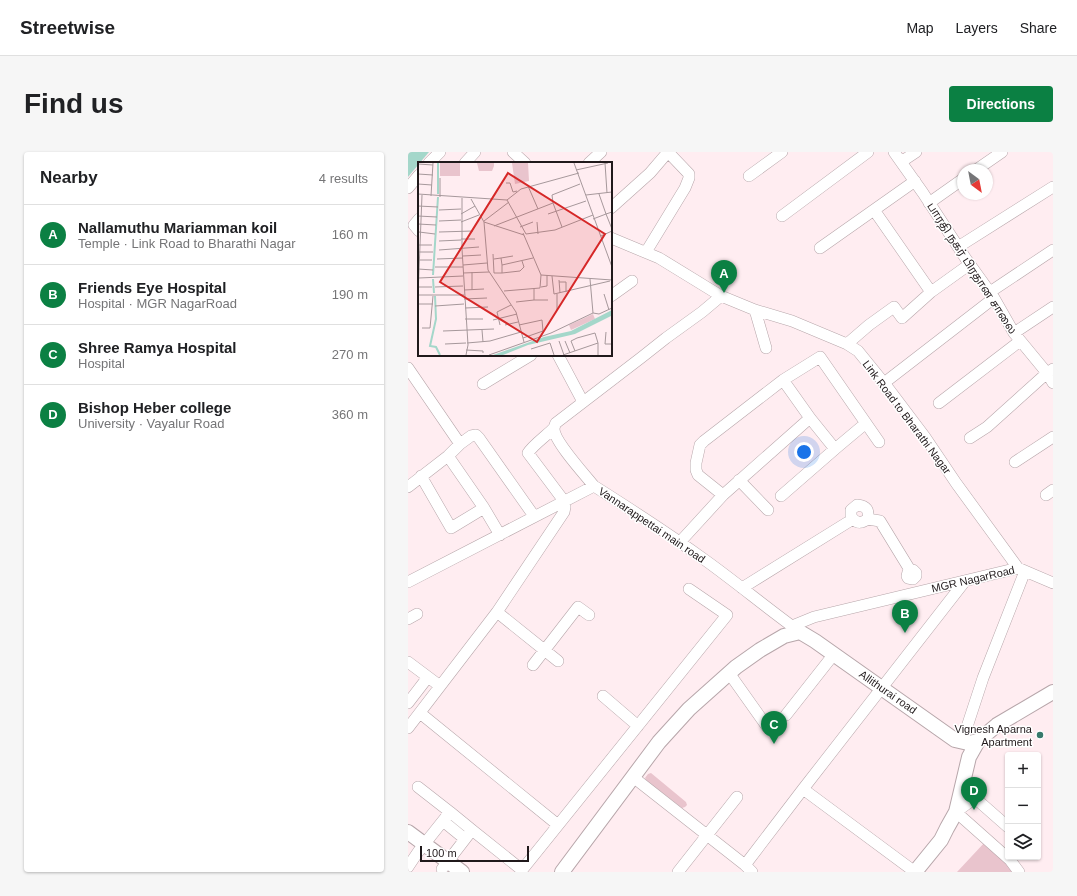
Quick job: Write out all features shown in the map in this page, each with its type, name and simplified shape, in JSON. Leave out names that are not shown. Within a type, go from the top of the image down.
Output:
[{"type":"main road","name":"Allithurai road","points":[[796,629],[834,654],[955,740],[962,742]]},
{"type":"main road","points":[[562,872],[659,742],[684,714],[729,673],[760,650],[796,629]]},
{"type":"main road","points":[[915,872],[941,840],[956,812],[969,757],[978,741],[997,725],[1053,692]]},
{"type":"main road","points":[[962,742],[968,743],[978,741]]},
{"type":"main road","points":[[408,832],[417,847],[445,867],[462,872]]},
{"type":"street","points":[[430,162],[440,152]]},
{"type":"street","points":[[467,162],[474,152]]},
{"type":"street","points":[[514,152],[524,162]]},
{"type":"street","points":[[590,162],[601,152]]},
{"type":"street","points":[[612,207],[650,173],[668,152],[689,174],[685,188],[646,252]]},
{"type":"street","points":[[749,176],[782,152]]},
{"type":"street","points":[[782,216],[868,152]]},
{"type":"street","name":"பாரதி நகர் பிரதான சாலை","points":[[894,152],[992,295],[1017,337],[1051,375]]},
{"type":"street","points":[[901,162],[916,152]]},
{"type":"street","points":[[985,164],[1002,152]]},
{"type":"street","points":[[408,188],[418,176]]},
{"type":"street","points":[[820,248],[915,181]]},
{"type":"street","points":[[929,203],[957,183]]},
{"type":"street","points":[[958,247],[1053,187]]},
{"type":"street","points":[[874,210],[931,292]]},
{"type":"street","points":[[418,220],[414,225],[418,230]]},
{"type":"street","name":"Link Road to Bharathi Nagar","points":[[612,238],[659,258],[720,296],[755,310],[792,321],[847,344],[858,351],[925,437],[956,483],[1022,570]]},
{"type":"street","points":[[884,383],[992,295],[1053,250]]},
{"type":"street","points":[[847,344],[869,325],[894,307],[902,318],[931,292],[970,264]]},
{"type":"street","points":[[612,295],[632,281]]},
{"type":"street","points":[[408,728],[498,612],[564,507],[528,453],[531,448],[554,428],[556,423],[702,312],[720,296]]},
{"type":"street","points":[[939,403],[1053,307]]},
{"type":"street","points":[[755,310],[766,348]]},
{"type":"street","points":[[483,384],[528,356]]},
{"type":"street","points":[[559,356],[583,402]]},
{"type":"street","points":[[723,495],[698,475],[696,463],[700,445],[783,380],[820,357],[880,442]]},
{"type":"street","points":[[408,368],[460,444]]},
{"type":"street","points":[[970,438],[987,427],[1051,375]]},
{"type":"street","points":[[783,380],[834,449]]},
{"type":"street","points":[[680,542],[723,495],[810,418]]},
{"type":"street","points":[[781,496],[866,423]]},
{"type":"street","points":[[554,428],[555,434],[568,455],[594,486]]},
{"type":"street","points":[[408,487],[448,456],[460,444],[471,436],[476,435],[534,516]]},
{"type":"street","points":[[1015,462],[1053,437]]},
{"type":"street","points":[[448,456],[500,534]]},
{"type":"street","points":[[421,476],[451,528],[484,508]]},
{"type":"street","points":[[739,480],[768,510]]},
{"type":"street","name":"Vannarappettai main road","points":[[408,582],[534,516],[564,507],[594,486],[650,521],[680,542],[796,629]]},
{"type":"street","points":[[742,588],[853,519],[851,516],[851,510],[857,505],[863,506],[867,509],[869,513],[868,519],[880,521],[910,570]]},
{"type":"street","points":[[1022,570],[1053,582]]},
{"type":"street","name":"MGR NagarRoad","points":[[796,629],[814,617],[965,581],[1022,570]]},
{"type":"street","name":"MGR NagarRoad","points":[[962,742],[983,678],[1022,570]]},
{"type":"street","points":[[633,777],[749,869],[803,789],[965,581]]},
{"type":"street","points":[[418,787],[446,816],[469,834],[522,870],[726,615],[689,589]]},
{"type":"street","points":[[533,665],[578,607],[589,616]]},
{"type":"street","points":[[498,612],[558,661]]},
{"type":"street","points":[[786,715],[834,654]]},
{"type":"street","points":[[408,662],[440,686]]},
{"type":"street","points":[[729,673],[768,728]]},
{"type":"street","points":[[408,703],[428,678]]},
{"type":"street","points":[[602,696],[638,726]]},
{"type":"street","points":[[420,713],[558,825]]},
{"type":"street","points":[[803,789],[915,872]]},
{"type":"street","points":[[678,872],[737,797]]},
{"type":"street","points":[[1005,824],[975,798],[956,812],[1010,860],[1019,872]]},
{"type":"street","points":[[408,867],[417,847],[446,816]]},
{"type":"street","points":[[445,867],[469,834]]},
{"type":"shaded area","points":[[408,152],[429,152],[421,162],[418,162],[418,165],[408,177]]},
{"type":"shaded area","points":[[651,773],[686,802],[687,805],[682,808],[647,781],[645,778]]},
{"type":"shaded area","points":[[985,842],[1016,872],[957,872]]},
{"type":"place","name":"Nallamuthu Mariamman koil","points":[[724,293]]},
{"type":"place","name":"Friends Eye Hospital","points":[[905,633]]},
{"type":"place","name":"Vignesh Aparna Apartment","points":[[1040,735]]},
{"type":"place","name":"Shree Ramya Hospital","points":[[774,744]]},
{"type":"place","name":"Bishop Heber college","points":[[974,810]]}]
